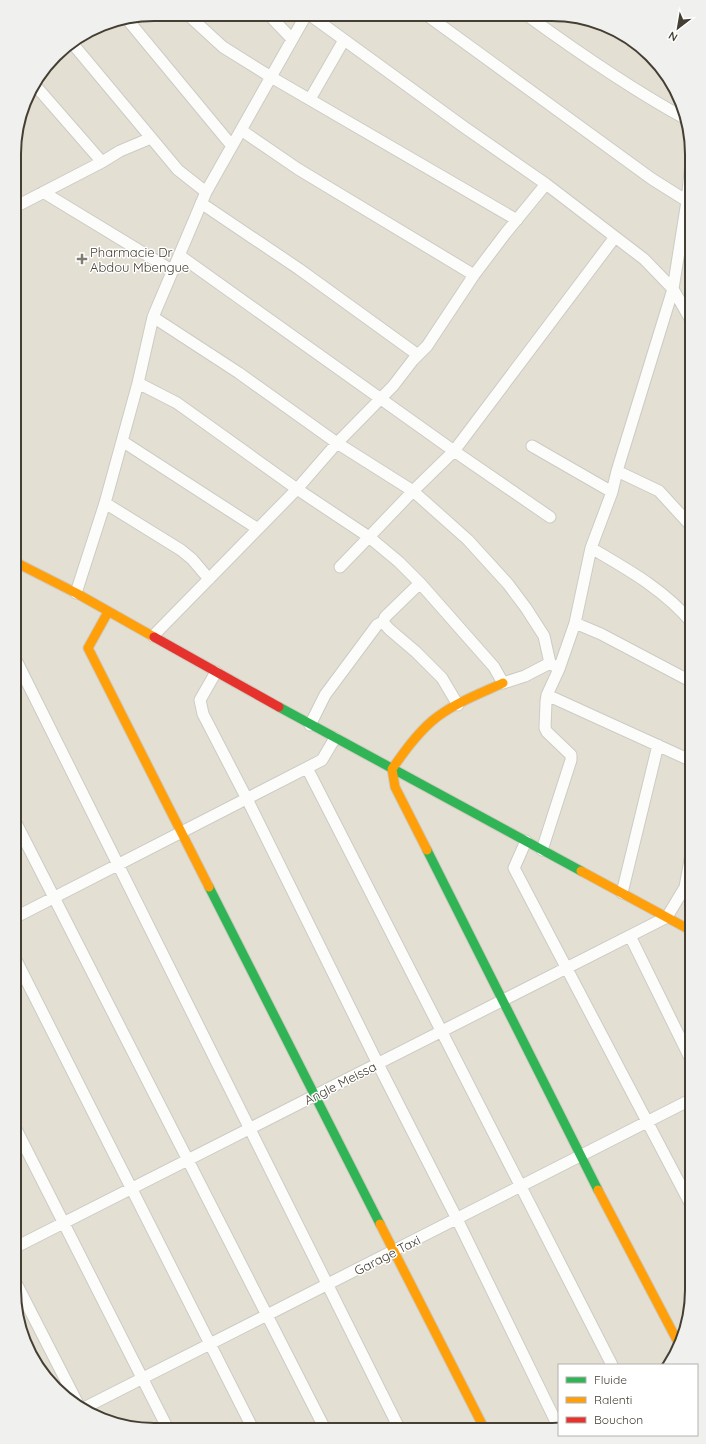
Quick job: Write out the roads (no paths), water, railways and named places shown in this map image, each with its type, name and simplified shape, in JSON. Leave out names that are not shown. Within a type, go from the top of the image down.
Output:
[{"type":"street","points":[[195,21],[224,47],[271,77],[517,220]]},
{"type":"street","points":[[275,21],[292,39]]},
{"type":"street","points":[[76,594],[105,503],[138,383],[153,317],[206,192],[302,21]]},
{"type":"street","points":[[318,21],[464,128],[546,184],[644,259],[673,289],[685,310]]},
{"type":"street","points":[[435,21],[652,179],[685,206]]},
{"type":"street","points":[[535,21],[563,42],[650,99],[679,115]]},
{"type":"street","points":[[131,23],[232,146]]},
{"type":"street","points":[[310,99],[344,40]]},
{"type":"street","points":[[76,46],[178,170],[206,192]]},
{"type":"street","points":[[38,89],[102,162]]},
{"type":"street","points":[[241,130],[298,169],[474,274]]},
{"type":"street","points":[[21,204],[102,162],[120,150],[151,138]]},
{"type":"street","points":[[153,636],[297,489],[337,443],[393,386],[427,346],[474,274],[546,184]]},
{"type":"street","points":[[43,192],[173,271]]},
{"type":"street","points":[[201,203],[299,269],[418,355]]},
{"type":"street","points":[[542,850],[571,760],[571,755],[547,732],[545,728],[547,695],[554,666],[575,624],[591,548],[612,492],[617,471],[673,289],[685,225]]},
{"type":"street","points":[[340,566],[370,538],[413,490],[454,451],[616,237]]},
{"type":"street","points":[[179,255],[454,451],[550,517]]},
{"type":"street","points":[[153,317],[240,374],[337,443],[413,490],[468,540],[508,584],[544,636],[554,666]]},
{"type":"street","points":[[138,383],[177,403],[297,489],[370,538],[399,562],[420,583],[494,667],[503,683]]},
{"type":"street","points":[[122,441],[258,529]]},
{"type":"street","points":[[532,446],[612,492]]},
{"type":"street","points":[[617,471],[659,491],[685,519]]},
{"type":"street","points":[[105,503],[181,550],[196,563],[209,579]]},
{"type":"street","points":[[591,548],[645,580],[662,593],[685,616]]},
{"type":"street","points":[[21,565],[153,636],[310,725],[685,927]]},
{"type":"street","points":[[310,725],[325,695],[377,625],[383,622],[385,617],[420,583]]},
{"type":"street","points":[[108,612],[88,648],[481,1423]]},
{"type":"street","points":[[383,622],[442,678],[458,705]]},
{"type":"street","points":[[575,624],[601,634],[685,678]]},
{"type":"street","points":[[554,666],[503,683],[458,705],[433,720],[412,743],[392,769],[395,787],[580,1156],[676,1338]]},
{"type":"street","points":[[21,670],[397,1423]]},
{"type":"street","points":[[216,672],[200,700],[203,714],[457,1219],[556,1423]]},
{"type":"street","points":[[547,695],[685,758]]},
{"type":"street","points":[[21,914],[322,760],[335,738]]},
{"type":"street","points":[[622,893],[658,745]]},
{"type":"street","points":[[307,768],[611,1364]]},
{"type":"street","points":[[21,833],[322,1423]]},
{"type":"street","points":[[526,841],[514,868],[685,1194]]},
{"type":"street","points":[[667,917],[685,890]]},
{"type":"street","name":"Angle Meissa","points":[[21,1244],[667,917]]},
{"type":"street","points":[[630,936],[685,1048]]},
{"type":"street","points":[[21,970],[250,1423]]},
{"type":"street","name":"Garage Taxi","points":[[89,1406],[685,1102]]},
{"type":"street","points":[[21,1139],[165,1423]]},
{"type":"street","points":[[21,1293],[74,1397]]},
{"type":"place","name":"Pharmacie Dr Abdou Mbengue","points":[[82,259]]}]
